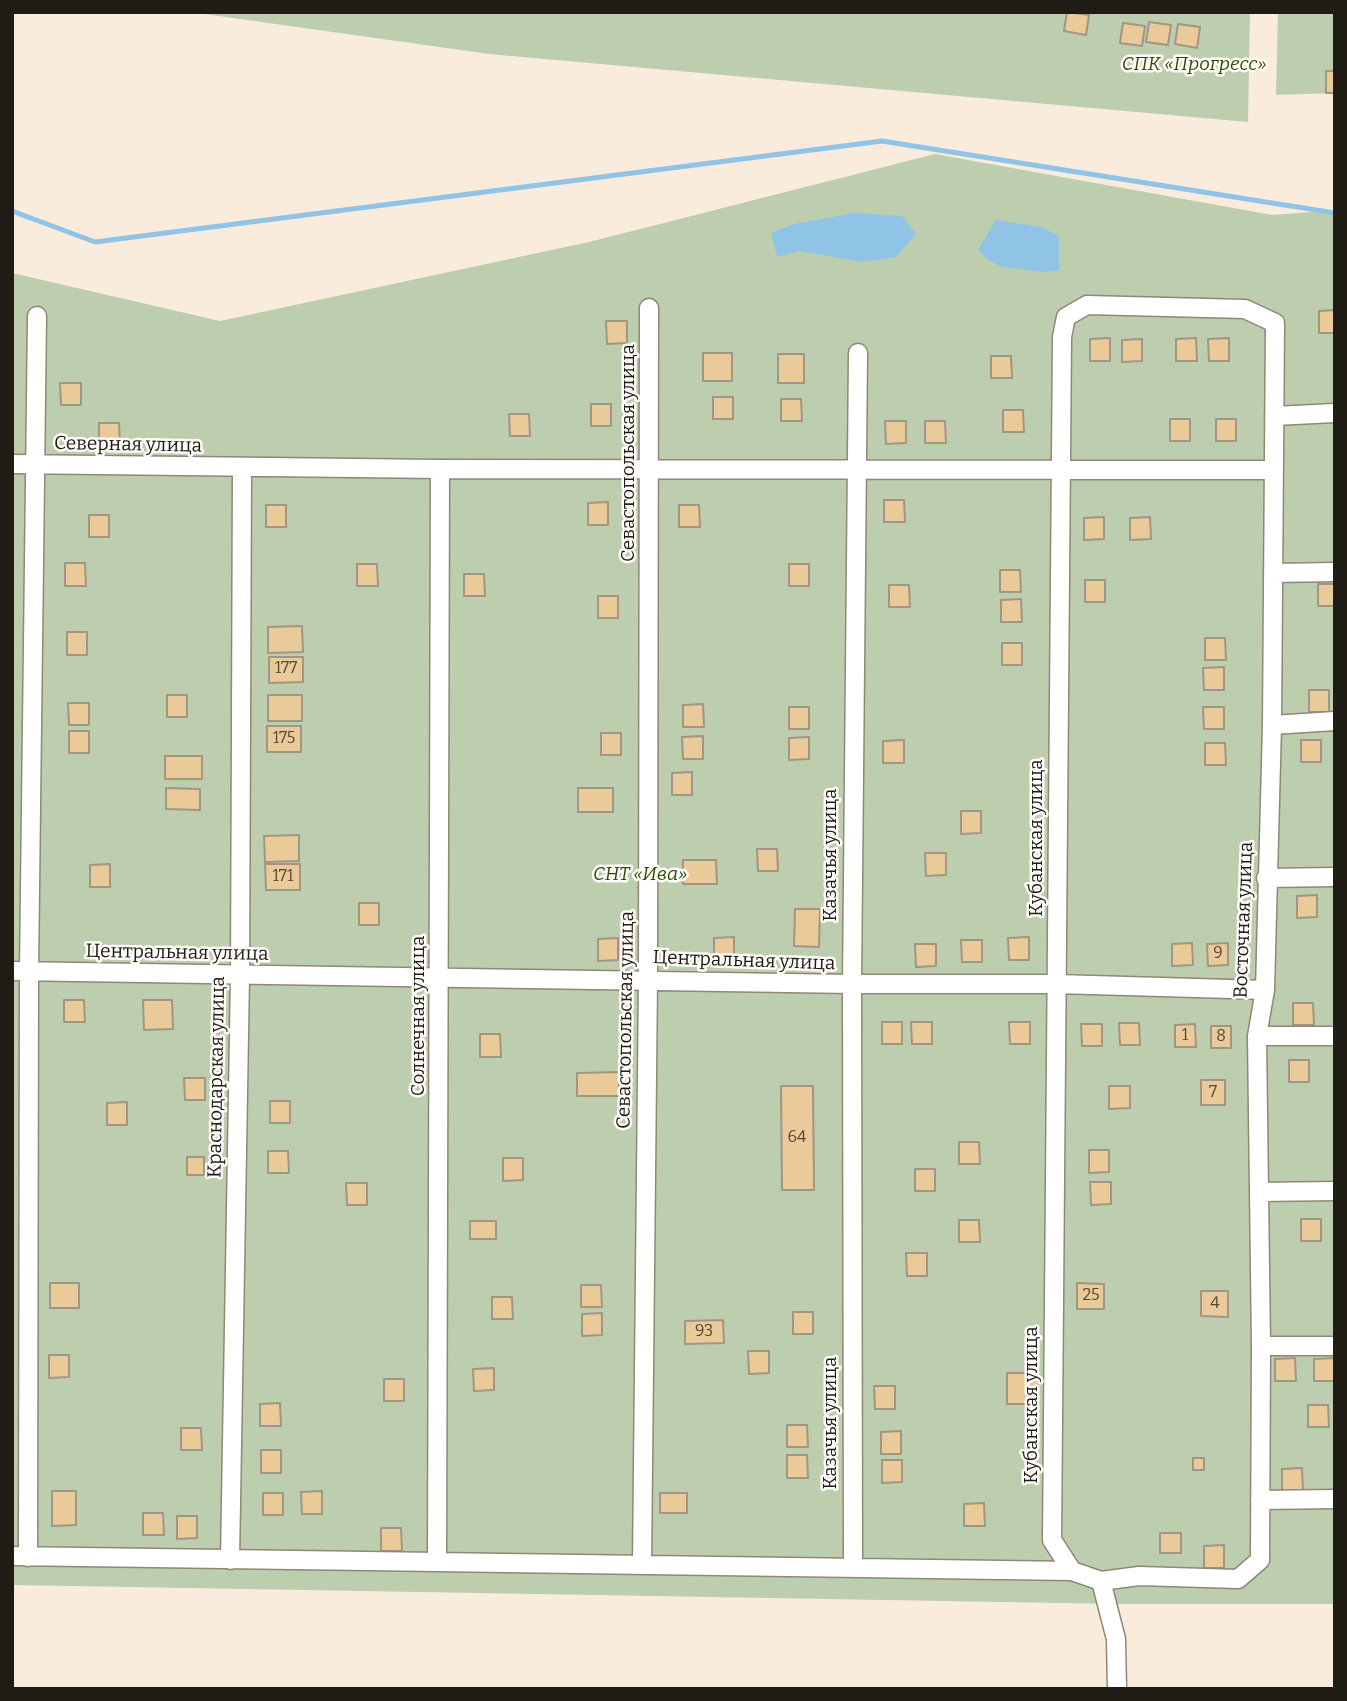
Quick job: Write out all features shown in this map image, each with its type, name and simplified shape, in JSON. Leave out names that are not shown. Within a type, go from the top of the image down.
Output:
[{"type":"street","name":"Кубанская улица","points":[[1072,1571],[1052,1540],[1062,337],[1066,317],[1087,305],[1245,309],[1275,323]]},
{"type":"street","name":"Севастопольская улица","points":[[642,1565],[651,469],[649,308]]},
{"type":"street","points":[[37,316],[37,464],[21,971],[20,1557],[1072,1571],[1101,1581],[1116,1640],[1117,1689]]},
{"type":"street","name":"Восточная улица","points":[[1101,1581],[1139,1576],[1238,1578],[1260,1560],[1261,1346],[1257,1037],[1265,990],[1272,725],[1275,323]]},
{"type":"street","name":"Казачья улица","points":[[853,1568],[854,469],[858,354]]},
{"type":"street","points":[[1274,416],[1335,413]]},
{"type":"street","name":"Северная улица","points":[[12,464],[440,469],[1274,470]]},
{"type":"street","name":"Краснодарская улица","points":[[230,1560],[240,976],[242,468]]},
{"type":"street","name":"Солнечная улица","points":[[437,1562],[441,977],[440,469]]},
{"type":"street","points":[[1273,573],[1335,572]]},
{"type":"street","points":[[1272,725],[1335,721]]},
{"type":"street","points":[[1266,878],[1335,877]]},
{"type":"street","name":"Центральная улица","points":[[21,971],[240,976],[648,979],[852,985],[1057,984],[1265,990]]},
{"type":"street","points":[[1257,1037],[1335,1036]]},
{"type":"street","points":[[1259,1192],[1335,1191]]},
{"type":"street","points":[[1261,1346],[1335,1346]]},
{"type":"street","points":[[1259,1500],[1335,1499]]},
{"type":"green space","name":"СПК «Прогресс»","points":[[190,12],[1250,12],[1248,122],[489,54]]},
{"type":"green space","points":[[1278,12],[1335,12],[1335,93],[1276,95]]},
{"type":"green space","name":"СНТ «Ива»","points":[[935,154],[1272,215],[1335,210],[1335,1604],[1118,1604],[12,1585],[12,273],[220,321],[589,242]]},
{"type":"water","points":[[855,213],[902,216],[916,234],[896,257],[863,262],[799,251],[777,257],[771,233],[794,224]]},
{"type":"water","points":[[996,220],[1041,227],[1059,236],[1059,270],[1045,272],[1001,267],[987,259],[978,250]]},
{"type":"building","points":[[1067,12],[1089,15],[1086,35],[1064,31]]},
{"type":"building","points":[[1149,22],[1171,25],[1168,45],[1146,42]]},
{"type":"building","points":[[1123,23],[1145,26],[1142,46],[1120,43]]},
{"type":"building","points":[[1178,24],[1200,27],[1197,48],[1175,44]]},
{"type":"building","points":[[1326,71],[1335,71],[1335,93],[1326,93]]},
{"type":"building","points":[[1335,310],[1335,333],[1319,333],[1319,311]]},
{"type":"building","points":[[606,321],[627,321],[627,343],[607,344]]},
{"type":"building","points":[[1110,338],[1110,361],[1090,361],[1090,339]]},
{"type":"building","points":[[1196,338],[1197,361],[1176,361],[1176,339]]},
{"type":"building","points":[[1229,338],[1229,361],[1209,361],[1208,339]]},
{"type":"building","points":[[1142,339],[1142,361],[1122,362],[1122,340]]},
{"type":"building","points":[[703,353],[732,353],[732,381],[703,381]]},
{"type":"building","points":[[778,354],[804,354],[804,383],[778,383]]},
{"type":"building","points":[[991,356],[1011,356],[1012,378],[991,378]]},
{"type":"building","points":[[60,383],[81,383],[81,405],[61,405]]},
{"type":"building","points":[[713,397],[733,397],[733,419],[713,419]]},
{"type":"building","points":[[781,399],[801,399],[802,421],[781,421]]},
{"type":"building","points":[[591,404],[611,404],[611,426],[591,426]]},
{"type":"building","points":[[1003,410],[1023,410],[1024,432],[1003,432]]},
{"type":"building","points":[[509,414],[529,414],[530,436],[510,436]]},
{"type":"building","points":[[1170,419],[1190,419],[1190,441],[1170,441]]},
{"type":"building","points":[[1216,419],[1236,419],[1236,441],[1216,441]]},
{"type":"building","points":[[885,421],[906,421],[906,443],[886,444]]},
{"type":"building","points":[[925,421],[945,421],[946,443],[925,443]]},
{"type":"building","points":[[99,423],[119,423],[120,445],[99,445]]},
{"type":"building","points":[[884,500],[904,500],[905,522],[884,522]]},
{"type":"building","points":[[608,502],[608,525],[588,525],[588,503]]},
{"type":"building","points":[[266,505],[286,505],[286,527],[266,527]]},
{"type":"building","points":[[679,505],[699,505],[700,527],[679,527]]},
{"type":"building","points":[[89,515],[109,515],[109,537],[89,537]]},
{"type":"building","points":[[1104,517],[1104,539],[1084,540],[1084,518]]},
{"type":"building","points":[[1150,517],[1151,539],[1130,540],[1130,518]]},
{"type":"building","points":[[65,563],[85,563],[86,586],[65,586]]},
{"type":"building","points":[[357,564],[377,564],[378,586],[357,586]]},
{"type":"building","points":[[789,564],[809,564],[809,586],[789,586]]},
{"type":"building","points":[[1000,570],[1020,570],[1021,592],[1000,592]]},
{"type":"building","points":[[464,574],[484,574],[485,596],[464,596]]},
{"type":"building","points":[[1085,580],[1105,580],[1105,602],[1085,602]]},
{"type":"building","points":[[1318,584],[1335,584],[1335,606],[1318,606]]},
{"type":"building","points":[[889,585],[909,585],[910,607],[889,607]]},
{"type":"building","points":[[598,596],[618,596],[618,618],[598,618]]},
{"type":"building","points":[[1021,599],[1022,622],[1001,622],[1001,600]]},
{"type":"building","points":[[302,626],[303,652],[268,653],[268,627]]},
{"type":"building","points":[[67,632],[87,632],[87,655],[67,655]]},
{"type":"building","points":[[1205,638],[1225,638],[1226,660],[1205,660]]},
{"type":"building","points":[[1002,643],[1022,643],[1022,665],[1002,665]]},
{"type":"building","points":[[269,657],[303,657],[303,682],[269,683]]},
{"type":"building","points":[[1224,667],[1224,690],[1204,690],[1203,668]]},
{"type":"building","points":[[1309,690],[1329,690],[1329,712],[1309,712]]},
{"type":"building","points":[[167,695],[187,695],[187,717],[167,717]]},
{"type":"building","points":[[268,695],[302,695],[302,721],[268,721]]},
{"type":"building","points":[[68,703],[89,703],[89,725],[69,725]]},
{"type":"building","points":[[703,704],[704,727],[683,727],[683,705]]},
{"type":"building","points":[[789,707],[809,707],[809,729],[789,729]]},
{"type":"building","points":[[1203,707],[1224,707],[1224,729],[1204,729]]},
{"type":"building","points":[[267,726],[301,726],[301,752],[267,752]]},
{"type":"building","points":[[69,731],[89,731],[89,753],[69,753]]},
{"type":"building","points":[[601,733],[621,733],[621,755],[601,755]]},
{"type":"building","points":[[703,736],[703,759],[683,759],[682,737]]},
{"type":"building","points":[[809,737],[809,759],[789,760],[789,738]]},
{"type":"building","points":[[904,740],[904,763],[883,763],[883,741]]},
{"type":"building","points":[[1301,740],[1321,740],[1321,762],[1301,762]]},
{"type":"building","points":[[1205,743],[1225,743],[1226,765],[1205,765]]},
{"type":"building","points":[[165,756],[202,756],[202,779],[165,779]]},
{"type":"building","points":[[692,772],[692,795],[672,795],[672,773]]},
{"type":"building","points":[[166,788],[200,789],[200,810],[166,809]]},
{"type":"building","points":[[578,788],[613,788],[613,812],[578,812]]},
{"type":"building","points":[[961,811],[981,811],[981,833],[961,834]]},
{"type":"building","points":[[299,835],[299,861],[265,862],[264,836]]},
{"type":"building","points":[[757,849],[777,849],[778,871],[758,871]]},
{"type":"building","points":[[925,853],[946,853],[946,875],[926,876]]},
{"type":"building","points":[[683,860],[716,860],[717,884],[683,884]]},
{"type":"building","points":[[110,864],[110,887],[90,887],[90,865]]},
{"type":"building","points":[[265,864],[300,864],[300,890],[266,890]]},
{"type":"building","points":[[1317,895],[1317,917],[1297,918],[1297,896]]},
{"type":"building","points":[[359,903],[379,903],[379,925],[359,925]]},
{"type":"building","points":[[795,909],[820,909],[819,947],[794,946]]},
{"type":"building","points":[[734,937],[734,960],[714,960],[714,938]]},
{"type":"building","points":[[1029,937],[1029,960],[1009,960],[1008,938]]},
{"type":"building","points":[[618,938],[618,960],[598,961],[598,939]]},
{"type":"building","points":[[961,940],[982,940],[982,962],[962,962]]},
{"type":"building","points":[[1192,943],[1193,965],[1172,966],[1172,944]]},
{"type":"building","points":[[1228,943],[1228,965],[1208,966],[1207,944]]},
{"type":"building","points":[[915,944],[936,944],[936,966],[916,967]]},
{"type":"building","points":[[64,1000],[84,1000],[85,1022],[64,1022]]},
{"type":"building","points":[[143,1000],[172,1000],[173,1029],[144,1030]]},
{"type":"building","points":[[1293,1003],[1313,1003],[1314,1025],[1293,1025]]},
{"type":"building","points":[[882,1022],[902,1022],[902,1044],[882,1044]]},
{"type":"building","points":[[911,1022],[932,1022],[932,1044],[912,1044]]},
{"type":"building","points":[[1009,1022],[1030,1022],[1030,1044],[1010,1044]]},
{"type":"building","points":[[1119,1023],[1139,1023],[1140,1045],[1120,1045]]},
{"type":"building","points":[[1081,1024],[1102,1024],[1102,1046],[1082,1046]]},
{"type":"building","points":[[1195,1024],[1196,1047],[1175,1047],[1175,1025]]},
{"type":"building","points":[[1211,1026],[1231,1026],[1231,1048],[1211,1048]]},
{"type":"building","points":[[480,1034],[500,1034],[501,1057],[480,1057]]},
{"type":"building","points":[[1289,1060],[1309,1060],[1309,1082],[1289,1082]]},
{"type":"building","points":[[619,1072],[619,1096],[577,1096],[577,1073]]},
{"type":"building","points":[[184,1078],[205,1078],[205,1100],[185,1100]]},
{"type":"building","points":[[1201,1080],[1225,1080],[1225,1105],[1201,1105]]},
{"type":"building","points":[[781,1086],[813,1086],[814,1190],[782,1190]]},
{"type":"building","points":[[1109,1086],[1130,1086],[1130,1108],[1109,1109]]},
{"type":"building","points":[[270,1101],[290,1101],[290,1123],[270,1123]]},
{"type":"building","points":[[127,1102],[127,1125],[107,1125],[107,1103]]},
{"type":"building","points":[[959,1142],[979,1142],[980,1164],[959,1164]]},
{"type":"building","points":[[1089,1150],[1109,1150],[1109,1172],[1089,1173]]},
{"type":"building","points":[[268,1151],[288,1151],[289,1173],[268,1173]]},
{"type":"building","points":[[187,1157],[204,1157],[204,1175],[187,1175]]},
{"type":"building","points":[[503,1158],[523,1158],[523,1180],[503,1181]]},
{"type":"building","points":[[915,1169],[935,1169],[935,1191],[915,1191]]},
{"type":"building","points":[[1090,1182],[1111,1182],[1111,1204],[1091,1205]]},
{"type":"building","points":[[346,1183],[367,1183],[367,1205],[347,1205]]},
{"type":"building","points":[[1301,1219],[1321,1219],[1321,1241],[1301,1241]]},
{"type":"building","points":[[959,1220],[979,1220],[980,1242],[959,1242]]},
{"type":"building","points":[[470,1221],[496,1221],[496,1239],[470,1239]]},
{"type":"building","points":[[906,1253],[927,1253],[927,1276],[907,1276]]},
{"type":"building","points":[[50,1283],[79,1283],[79,1308],[50,1308]]},
{"type":"building","points":[[1077,1283],[1104,1284],[1104,1309],[1077,1309]]},
{"type":"building","points":[[581,1285],[601,1285],[602,1307],[581,1307]]},
{"type":"building","points":[[1201,1291],[1228,1291],[1228,1317],[1201,1316]]},
{"type":"building","points":[[492,1297],[512,1297],[513,1319],[492,1319]]},
{"type":"building","points":[[793,1312],[813,1312],[813,1334],[793,1334]]},
{"type":"building","points":[[602,1313],[602,1335],[582,1336],[582,1314]]},
{"type":"building","points":[[723,1320],[724,1343],[685,1344],[685,1321]]},
{"type":"building","points":[[748,1351],[769,1351],[769,1373],[749,1374]]},
{"type":"building","points":[[49,1355],[69,1355],[69,1377],[49,1378]]},
{"type":"building","points":[[1295,1358],[1296,1381],[1275,1381],[1275,1359]]},
{"type":"building","points":[[1334,1358],[1334,1381],[1314,1381],[1314,1359]]},
{"type":"building","points":[[494,1368],[494,1390],[474,1391],[473,1369]]},
{"type":"building","points":[[1007,1373],[1038,1373],[1038,1404],[1007,1404]]},
{"type":"building","points":[[384,1379],[404,1379],[404,1401],[384,1401]]},
{"type":"building","points":[[874,1386],[895,1386],[895,1409],[875,1409]]},
{"type":"building","points":[[280,1403],[281,1426],[260,1426],[260,1404]]},
{"type":"building","points":[[1308,1405],[1328,1405],[1329,1427],[1308,1427]]},
{"type":"building","points":[[787,1425],[807,1425],[808,1447],[787,1447]]},
{"type":"building","points":[[181,1428],[201,1428],[202,1450],[181,1450]]},
{"type":"building","points":[[901,1431],[901,1454],[881,1454],[881,1432]]},
{"type":"building","points":[[261,1450],[281,1450],[281,1473],[261,1473]]},
{"type":"building","points":[[787,1455],[807,1455],[808,1478],[787,1478]]},
{"type":"building","points":[[1193,1458],[1204,1458],[1204,1470],[1193,1470]]},
{"type":"building","points":[[882,1460],[902,1460],[902,1482],[882,1483]]},
{"type":"building","points":[[1302,1468],[1303,1491],[1282,1491],[1282,1469]]},
{"type":"building","points":[[52,1491],[76,1491],[76,1525],[52,1526]]},
{"type":"building","points":[[322,1491],[322,1514],[302,1514],[301,1492]]},
{"type":"building","points":[[263,1493],[283,1493],[283,1515],[263,1515]]},
{"type":"building","points":[[660,1493],[687,1493],[687,1513],[660,1513]]},
{"type":"building","points":[[984,1503],[985,1526],[964,1526],[964,1504]]},
{"type":"building","points":[[143,1513],[163,1513],[164,1535],[143,1535]]},
{"type":"building","points":[[177,1516],[197,1516],[197,1538],[177,1539]]},
{"type":"building","points":[[381,1528],[401,1528],[402,1551],[381,1551]]},
{"type":"building","points":[[1160,1533],[1181,1533],[1181,1553],[1160,1553]]},
{"type":"building","points":[[1224,1545],[1224,1568],[1204,1568],[1204,1546]]},
{"type":"waterway","points":[[12,211],[95,242],[882,141],[1335,213]]}]
